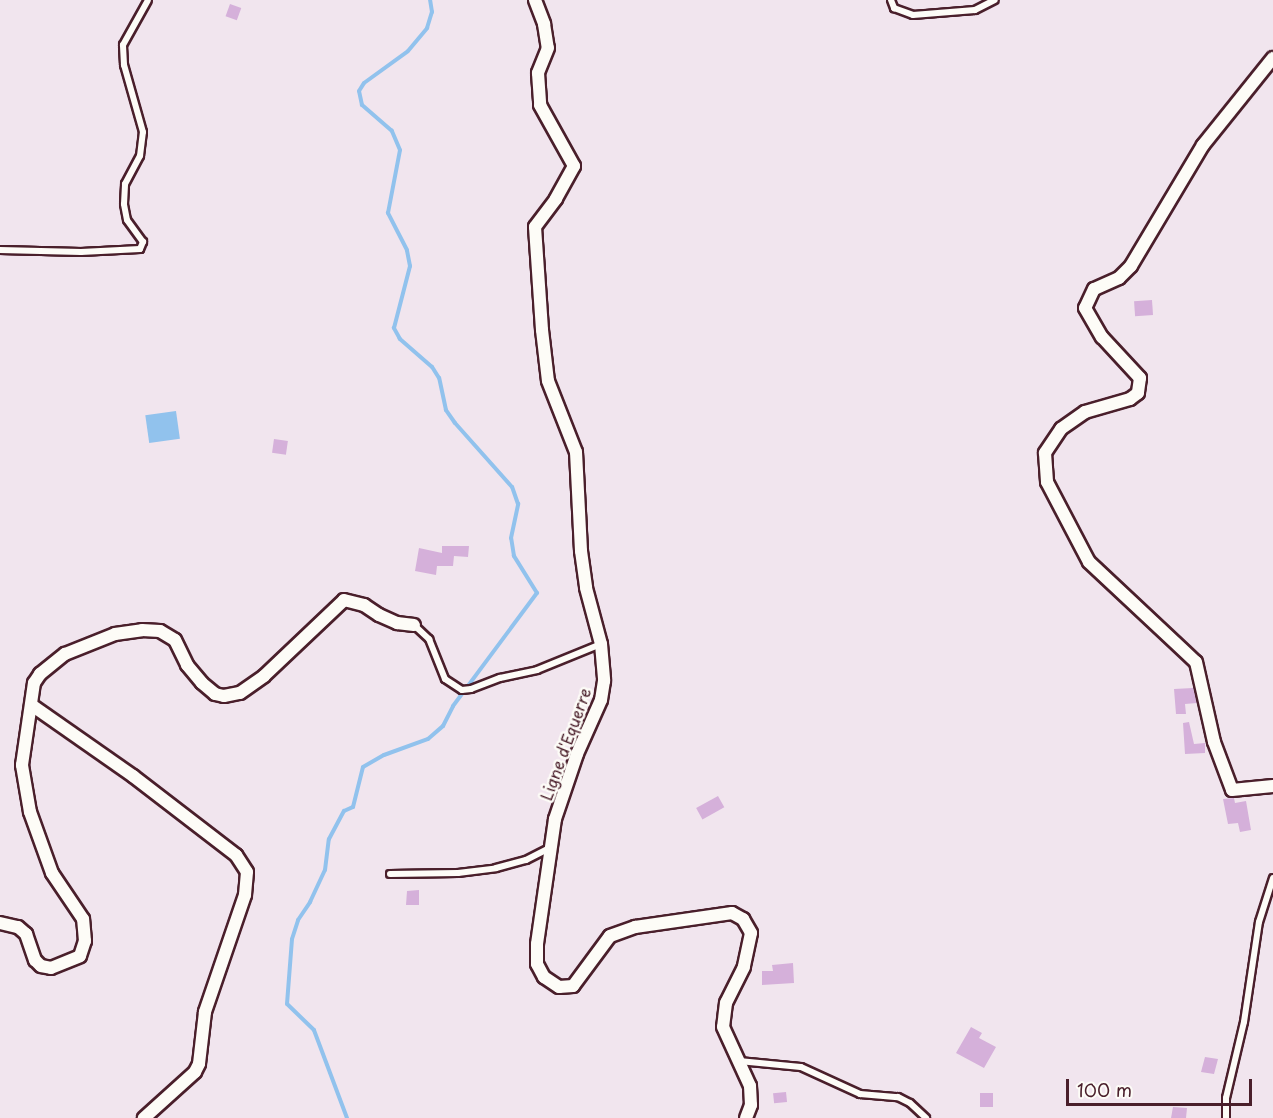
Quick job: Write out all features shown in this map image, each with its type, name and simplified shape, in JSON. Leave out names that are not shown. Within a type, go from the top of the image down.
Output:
[{"type":"street","name":"Ligne d'Equerre","points":[[535,0],[544,24],[548,48],[538,73],[540,105],[574,166],[556,199],[536,227],[542,330],[548,381],[576,452],[583,569],[601,644],[604,681],[601,700],[577,754],[555,819],[537,944],[537,964],[544,977],[559,987],[573,986],[610,936],[627,930],[732,913],[743,919],[751,933],[749,944],[744,967],[726,1003],[723,1027],[750,1086],[751,1105],[746,1118]]},
{"type":"street","points":[[1273,58],[1203,146],[1131,266],[1119,278],[1094,289],[1085,308],[1102,337],[1140,378],[1138,393],[1130,399],[1085,412],[1061,429],[1045,453],[1047,482],[1089,562],[1196,662],[1214,742],[1232,790],[1273,786]]},
{"type":"street","points":[[0,923],[18,927],[26,934],[35,960],[41,966],[51,968],[80,956],[85,941],[83,919],[69,894],[52,873],[30,812],[22,765],[33,706],[34,683],[40,674],[64,654],[115,634],[142,630],[167,634],[175,640],[187,665],[202,683],[216,694],[224,696],[240,693],[264,676],[344,600],[364,605],[397,623],[414,625]]},
{"type":"street","points":[[33,706],[133,776],[236,855],[247,872],[244,895],[205,1012],[200,1064],[195,1072],[144,1118]]},
{"type":"lane","points":[[0,250],[81,252],[140,249],[143,242],[127,220],[124,204],[125,184],[140,156],[143,132],[124,65],[123,45],[148,0]]},
{"type":"lane","points":[[891,0],[894,8],[913,15],[975,10],[995,0]]},
{"type":"lane","points":[[414,625],[429,639],[446,679],[462,690],[500,678],[537,670],[601,644]]},
{"type":"lane","points":[[390,874],[458,873],[496,868],[518,863],[551,847]]},
{"type":"lane","points":[[1226,1118],[1226,1098],[1244,1022],[1259,921],[1273,878]]},
{"type":"lane","points":[[738,1061],[801,1067],[860,1094],[898,1097],[910,1103],[926,1118]]},
{"type":"water","points":[[176,411],[180,439],[149,443],[145,415]]},
{"type":"building","points":[[230,4],[241,8],[237,20],[226,16]]},
{"type":"building","points":[[1152,300],[1153,315],[1135,316],[1134,301]]},
{"type":"building","points":[[274,439],[288,441],[286,455],[272,453]]},
{"type":"building","points":[[442,546],[469,546],[468,557],[454,556],[453,566],[437,566],[436,575],[415,571],[419,548],[442,553]]},
{"type":"building","points":[[1193,688],[1197,703],[1185,704],[1186,714],[1176,714],[1174,689]]},
{"type":"building","points":[[1189,722],[1194,744],[1205,743],[1205,753],[1185,754],[1183,723]]},
{"type":"building","points":[[718,796],[724,807],[702,819],[696,808]]},
{"type":"building","points":[[1234,798],[1235,803],[1246,801],[1251,830],[1240,832],[1238,823],[1228,824],[1223,799]]},
{"type":"building","points":[[419,890],[419,905],[406,905],[407,891]]},
{"type":"building","points":[[793,963],[794,983],[762,985],[762,971],[773,971],[772,965]]},
{"type":"building","points":[[971,1027],[982,1033],[979,1038],[996,1047],[984,1068],[956,1053]]},
{"type":"building","points":[[1205,1057],[1218,1059],[1214,1074],[1201,1072]]},
{"type":"building","points":[[786,1092],[787,1102],[774,1103],[773,1093]]},
{"type":"building","points":[[980,1093],[993,1093],[993,1107],[980,1107]]},
{"type":"building","points":[[1173,1107],[1187,1108],[1186,1118],[1171,1118]]},
{"type":"waterway","points":[[347,1118],[314,1030],[287,1004],[292,939],[298,920],[310,902],[325,870],[329,839],[344,811],[353,807],[363,767],[384,755],[428,739],[443,726],[453,706],[537,593],[514,556],[511,538],[518,504],[512,487],[455,423],[446,410],[439,378],[432,367],[400,339],[394,328],[410,266],[407,250],[388,213],[400,150],[392,131],[362,105],[359,91],[364,83],[408,51],[427,28],[432,12],[430,0]]}]
